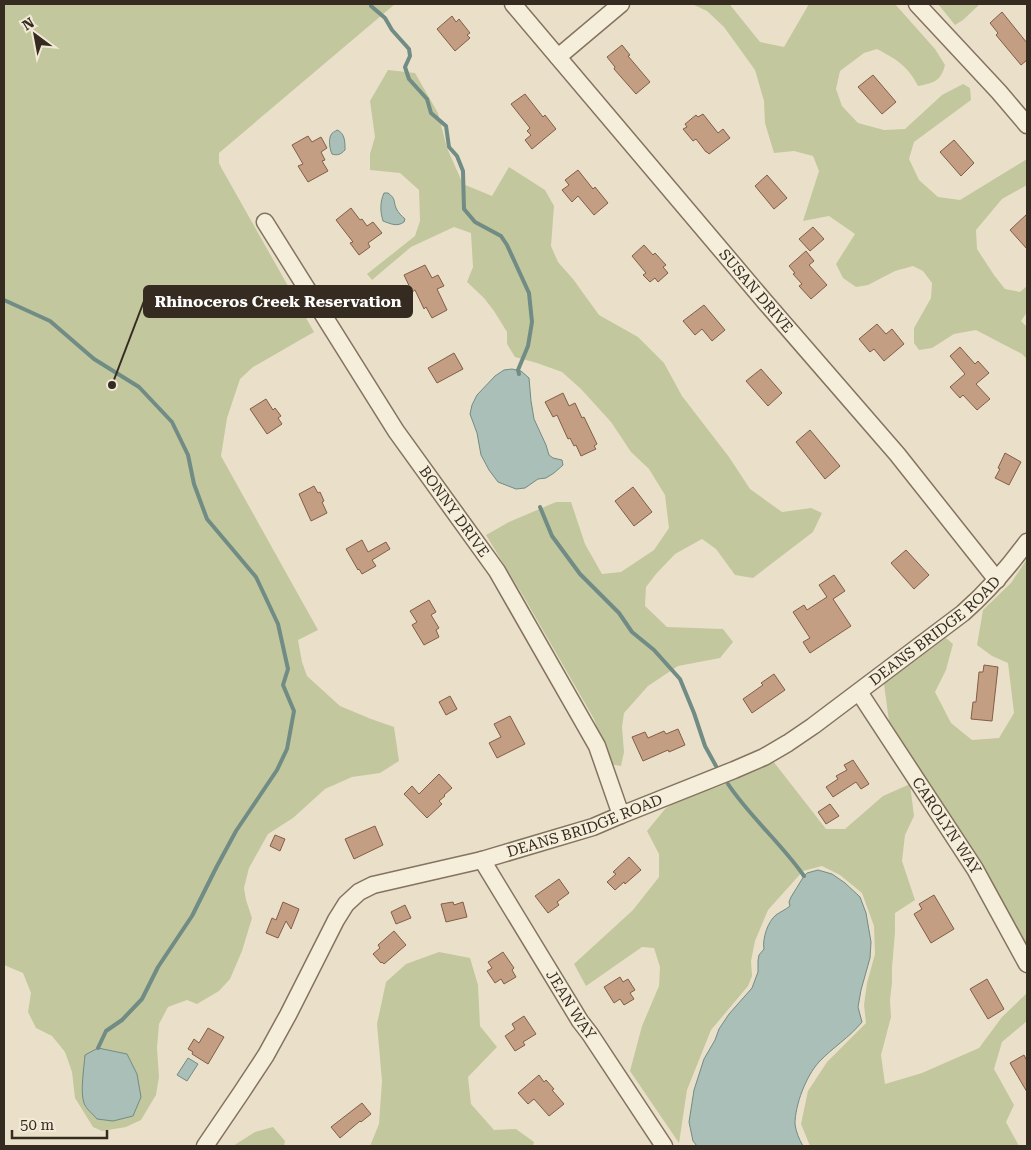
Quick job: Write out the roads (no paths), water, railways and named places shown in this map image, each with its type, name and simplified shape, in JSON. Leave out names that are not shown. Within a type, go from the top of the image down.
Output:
[{"type":"street","name":"SUSAN DRIVE","points":[[512,4],[766,304],[897,454],[997,580]]},
{"type":"street","points":[[558,57],[621,4]]},
{"type":"street","points":[[917,4],[1027,125]]},
{"type":"street","name":"BONNY DRIVE","points":[[266,222],[396,431],[498,571],[597,746],[621,815]]},
{"type":"street","name":"DEANS BRIDGE ROAD","points":[[205,1146],[242,1093],[270,1047],[336,920],[346,904],[359,892],[373,886],[482,860],[593,827],[764,757],[813,726],[963,613],[981,598],[1027,542]]},
{"type":"street","name":"CAROLYN WAY","points":[[859,692],[975,869],[1027,964]]},
{"type":"street","name":"JEAN WAY","points":[[482,860],[575,1013],[664,1146]]},
{"type":"water","points":[[337,130],[340,131],[345,141],[345,150],[341,154],[336,155],[332,154],[329,142],[331,134]]},
{"type":"water","points":[[384,193],[388,193],[393,198],[397,210],[405,219],[401,224],[396,225],[383,221],[381,207]]},
{"type":"water","points":[[504,370],[521,371],[529,378],[534,419],[549,455],[562,460],[563,465],[546,478],[538,479],[525,488],[516,489],[498,482],[489,470],[481,455],[477,433],[470,414],[477,395],[495,376]]},
{"type":"water","points":[[818,870],[832,874],[845,883],[860,897],[866,913],[871,942],[870,958],[858,1007],[862,1022],[819,1062],[806,1083],[795,1116],[795,1124],[803,1146],[697,1146],[693,1141],[689,1122],[694,1090],[704,1059],[729,1014],[752,988],[758,972],[759,955],[764,949],[765,935],[770,921],[790,906],[791,897],[804,876],[807,873]]},
{"type":"water","points":[[98,1048],[127,1054],[137,1074],[141,1097],[133,1116],[113,1121],[97,1119],[85,1105],[82,1086],[85,1055]]},
{"type":"water","points":[[188,1058],[198,1064],[187,1081],[177,1075]]},
{"type":"waterway","points":[[371,4],[385,18],[392,30],[409,49],[410,56],[405,67],[409,79],[427,99],[431,113],[446,126],[449,147],[457,156],[463,171],[464,209],[475,222],[501,236],[529,293],[532,322],[528,346],[518,370],[519,374]]},
{"type":"waterway","points":[[4,300],[50,321],[94,359],[139,387],[172,422],[188,455],[194,484],[207,519],[256,577],[278,624],[288,669],[283,685],[294,711],[287,749],[277,770],[236,831],[192,916],[158,967],[142,999],[122,1020],[106,1031],[98,1048]]},
{"type":"waterway","points":[[540,507],[552,536],[580,574],[619,613],[632,632],[654,650],[680,679],[705,746],[716,766]]},
{"type":"waterway","points":[[728,784],[804,876]]},
{"type":"place","name":"Rhinoceros Creek Reservation","points":[[112,385]]}]
